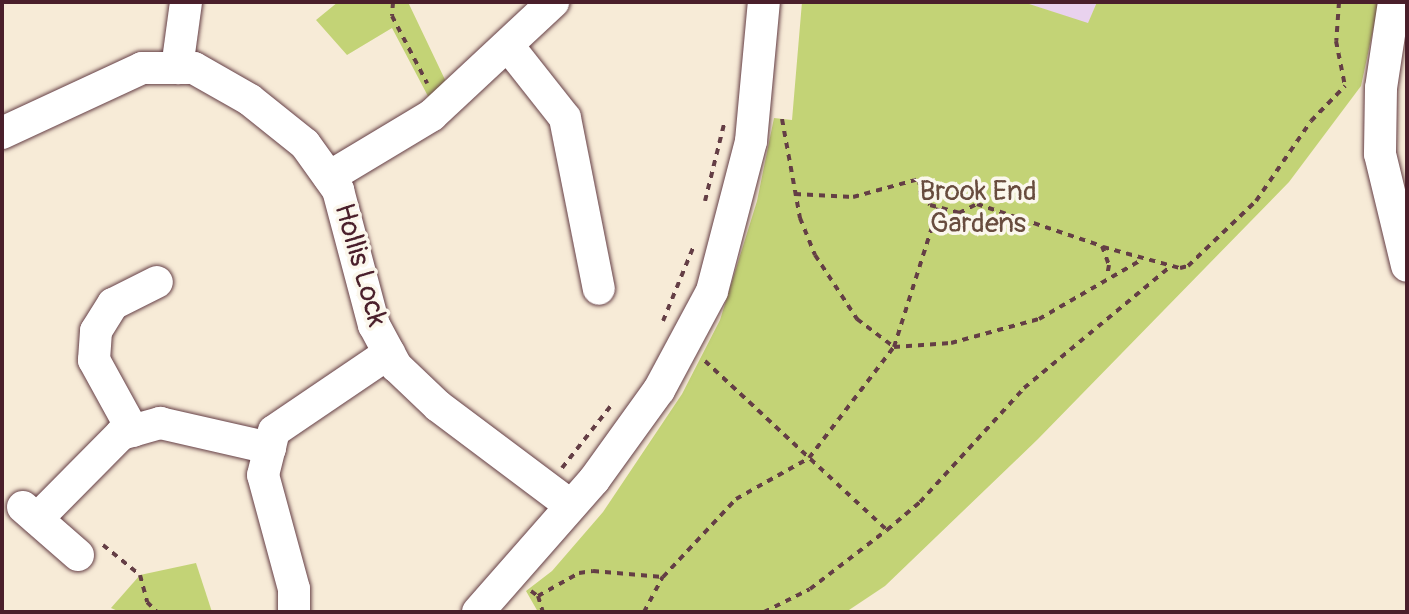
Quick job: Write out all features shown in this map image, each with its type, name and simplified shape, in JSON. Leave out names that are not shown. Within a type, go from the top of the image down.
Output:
[{"type":"street","points":[[177,68],[186,2]]},
{"type":"street","points":[[329,177],[440,108],[509,47],[553,2]]},
{"type":"street","points":[[478,612],[510,572],[560,497],[659,390],[672,338],[712,291],[734,221],[756,104],[764,2]]},
{"type":"street","points":[[1394,2],[1381,88],[1380,154],[1407,266]]},
{"type":"street","points":[[509,47],[565,118],[599,289]]},
{"type":"street","name":"Hollis Lock","points":[[2,133],[142,68],[194,68],[250,100],[305,144],[338,190],[374,325],[389,353],[438,406],[560,497]]},
{"type":"street","points":[[133,431],[94,360],[96,331],[113,304],[157,282]]},
{"type":"street","points":[[294,612],[294,589],[263,475],[274,431],[389,353]]},
{"type":"street","points":[[87,547],[29,512],[121,434],[160,423],[270,448]]},
{"type":"path","points":[[393,2],[392,16],[440,108]]},
{"type":"path","points":[[795,194],[853,197],[919,179],[921,195],[938,208],[959,213],[977,204],[1143,259],[1171,266],[1188,266],[1247,211],[1311,121],[1345,86],[1336,41],[1339,2]]},
{"type":"path","points":[[702,214],[727,110]]},
{"type":"path","points":[[782,110],[795,194],[827,278],[857,319],[894,347],[995,334],[1077,299],[1107,276],[1143,259]]},
{"type":"path","points":[[644,612],[663,577],[736,499],[809,458],[894,347],[938,208]]},
{"type":"path","points":[[695,244],[672,338],[887,530]]},
{"type":"path","points":[[1102,246],[1107,276]]},
{"type":"path","points":[[764,612],[810,589],[920,502],[1024,388],[1171,266]]},
{"type":"path","points":[[560,497],[617,399]]},
{"type":"path","points":[[87,547],[140,575],[147,602],[157,612]]},
{"type":"path","points":[[510,572],[538,596],[543,612]]},
{"type":"path","points":[[538,596],[579,573],[663,577]]},
{"type":"shaded area","points":[[1023,2],[1097,2],[1088,24]]},
{"type":"green space","points":[[338,2],[408,2],[448,86],[430,100],[392,28],[347,55],[316,20]]},
{"type":"green space","name":"Brook End Gardens","points":[[802,2],[1023,2],[1088,23],[1097,2],[1379,2],[1361,86],[1289,182],[1038,439],[885,586],[846,612],[538,612],[526,591],[552,571],[603,512],[682,394],[720,320],[757,201],[774,118],[792,120]]},
{"type":"green space","points":[[196,563],[212,612],[120,612],[111,608],[140,575]]}]
